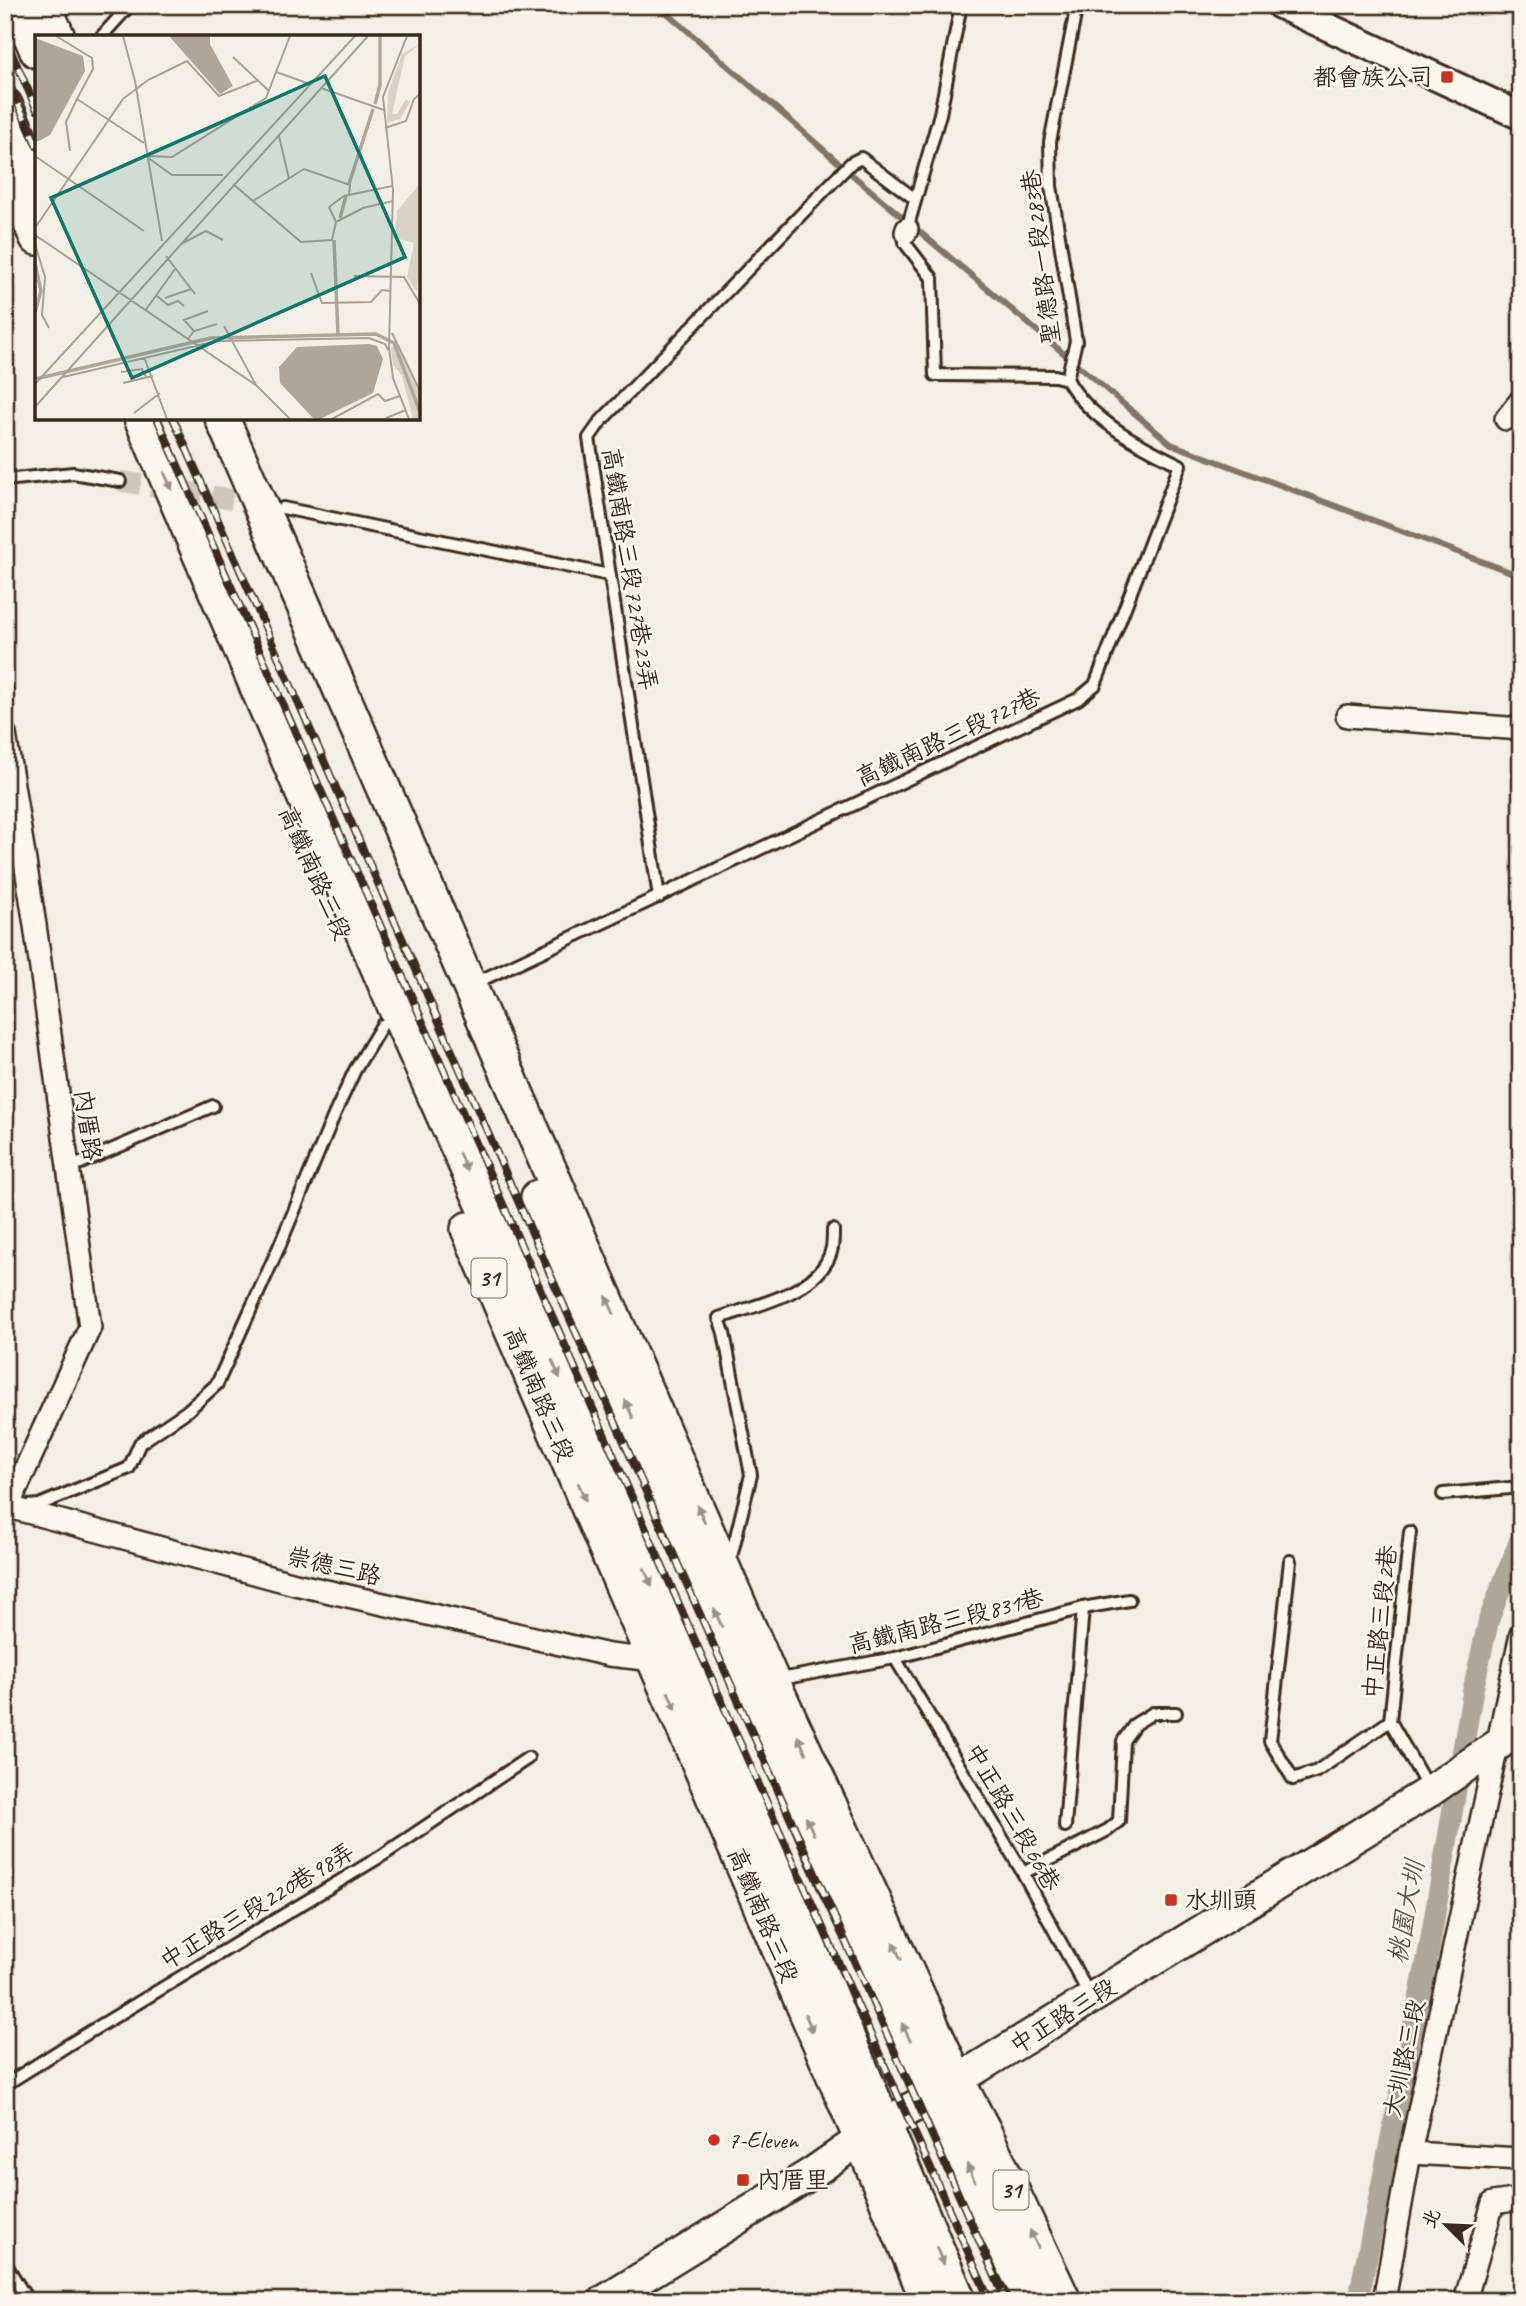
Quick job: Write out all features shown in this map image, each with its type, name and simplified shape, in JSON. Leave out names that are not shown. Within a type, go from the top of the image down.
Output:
[{"type":"main road","points":[[17,5],[35,46]]},
{"type":"main road","points":[[44,5],[57,35]]},
{"type":"main road","points":[[5,105],[35,173]]},
{"type":"main road","points":[[5,166],[35,234]]},
{"type":"main road","name":"高鐵南路三段","points":[[117,420],[382,1026],[654,1660],[873,2132]]},
{"type":"main road","name":"高鐵南路三段","points":[[142,420],[500,1246],[599,1463],[873,2132]]},
{"type":"main road","name":"31","points":[[199,420],[448,987],[838,1891],[946,2087],[984,2130],[1064,2301]]},
{"type":"main road","name":"31","points":[[223,420],[727,1574],[946,2087],[995,2227],[1032,2301]]},
{"type":"main road","points":[[448,1183],[500,1246]]},
{"type":"main road","name":"中正路三段","points":[[604,2301],[812,2173],[873,2132],[1419,1797],[1509,1737]]},
{"type":"main road","name":"31","points":[[873,2132],[928,2301]]},
{"type":"main road","name":"31","points":[[873,2132],[959,2301]]},
{"type":"street","points":[[1280,5],[1521,116]]},
{"type":"street","points":[[1506,419],[1521,400]]},
{"type":"street","points":[[1347,716],[1521,729]]},
{"type":"street","name":"內厝路","points":[[5,734],[35,925],[90,1326],[7,1506]]},
{"type":"street","name":"崇德三路","points":[[7,1506],[295,1584],[609,1655],[654,1660]]},
{"type":"street","name":"大圳路三段","points":[[1384,2301],[1410,2153],[1509,1737],[1521,1634]]},
{"type":"street","points":[[1410,2153],[1521,2159]]},
{"type":"street","points":[[1465,2301],[1493,2203],[1521,2199]]},
{"type":"lane","points":[[103,35],[130,5]]},
{"type":"lane","points":[[961,5],[940,114],[905,243],[932,278],[935,375],[1055,376],[1067,379]]},
{"type":"lane","name":"聖德路一段283巷","points":[[1067,379],[1076,341],[1051,186],[1050,142],[1077,5]]},
{"type":"lane","name":"高鐵南路三段727巷23弄","points":[[659,897],[589,438],[601,421],[851,163],[862,158],[915,200]]},
{"type":"lane","name":"高鐵南路三段727巷","points":[[471,985],[1078,699],[1095,685],[1181,465],[1130,440],[1075,395],[1067,379]]},
{"type":"lane","points":[[5,480],[73,473],[120,481]]},
{"type":"lane","points":[[283,508],[609,575]]},
{"type":"lane","points":[[7,1506],[39,1505],[129,1468],[140,1443],[187,1411],[217,1384],[279,1247],[335,1113],[355,1070],[382,1026]]},
{"type":"lane","points":[[68,1169],[213,1106]]},
{"type":"lane","points":[[727,1574],[751,1475],[719,1318],[797,1290],[828,1261],[833,1230]]},
{"type":"lane","points":[[1443,1494],[1515,1487]]},
{"type":"lane","name":"中正路三段2巷","points":[[1410,1532],[1391,1721],[1419,1797]]},
{"type":"lane","points":[[1290,1560],[1270,1741],[1281,1760],[1293,1779],[1317,1771],[1391,1721]]},
{"type":"lane","name":"高鐵南路三段831巷","points":[[772,1680],[895,1658],[1083,1608],[1129,1600]]},
{"type":"lane","points":[[1065,1826],[1083,1608]]},
{"type":"lane","name":"中正路三段66巷","points":[[895,1658],[1023,1873],[1091,1999]]},
{"type":"lane","points":[[1023,1873],[1108,1830],[1119,1821],[1123,1741],[1135,1724],[1153,1713],[1176,1713]]},
{"type":"lane","name":"中正路三段220巷98弄","points":[[5,2085],[383,1855],[528,1758]]},
{"type":"lane","points":[[5,2263],[28,2301]]},
{"type":"waterway","points":[[658,5],[856,178],[1171,444],[1521,576]]},
{"type":"waterway","name":"桃園大圳","points":[[1358,2301],[1429,1949],[1473,1690],[1489,1619],[1521,1537]]},
{"type":"tunnel","points":[[120,481],[266,505]]},
{"type":"railway","points":[[5,38],[35,106]]},
{"type":"railway","points":[[5,75],[35,142]]},
{"type":"railway","points":[[158,420],[737,1736],[990,2301]]},
{"type":"railway","points":[[174,420],[751,1730],[1006,2301]]},
{"type":"place","name":"都會族公司","points":[[1447,77]]},
{"type":"place","name":"水圳頭","points":[[1171,1900]]},
{"type":"place","name":"7-Eleven","points":[[714,2140]]},
{"type":"place","name":"內厝里","points":[[743,2180]]}]
